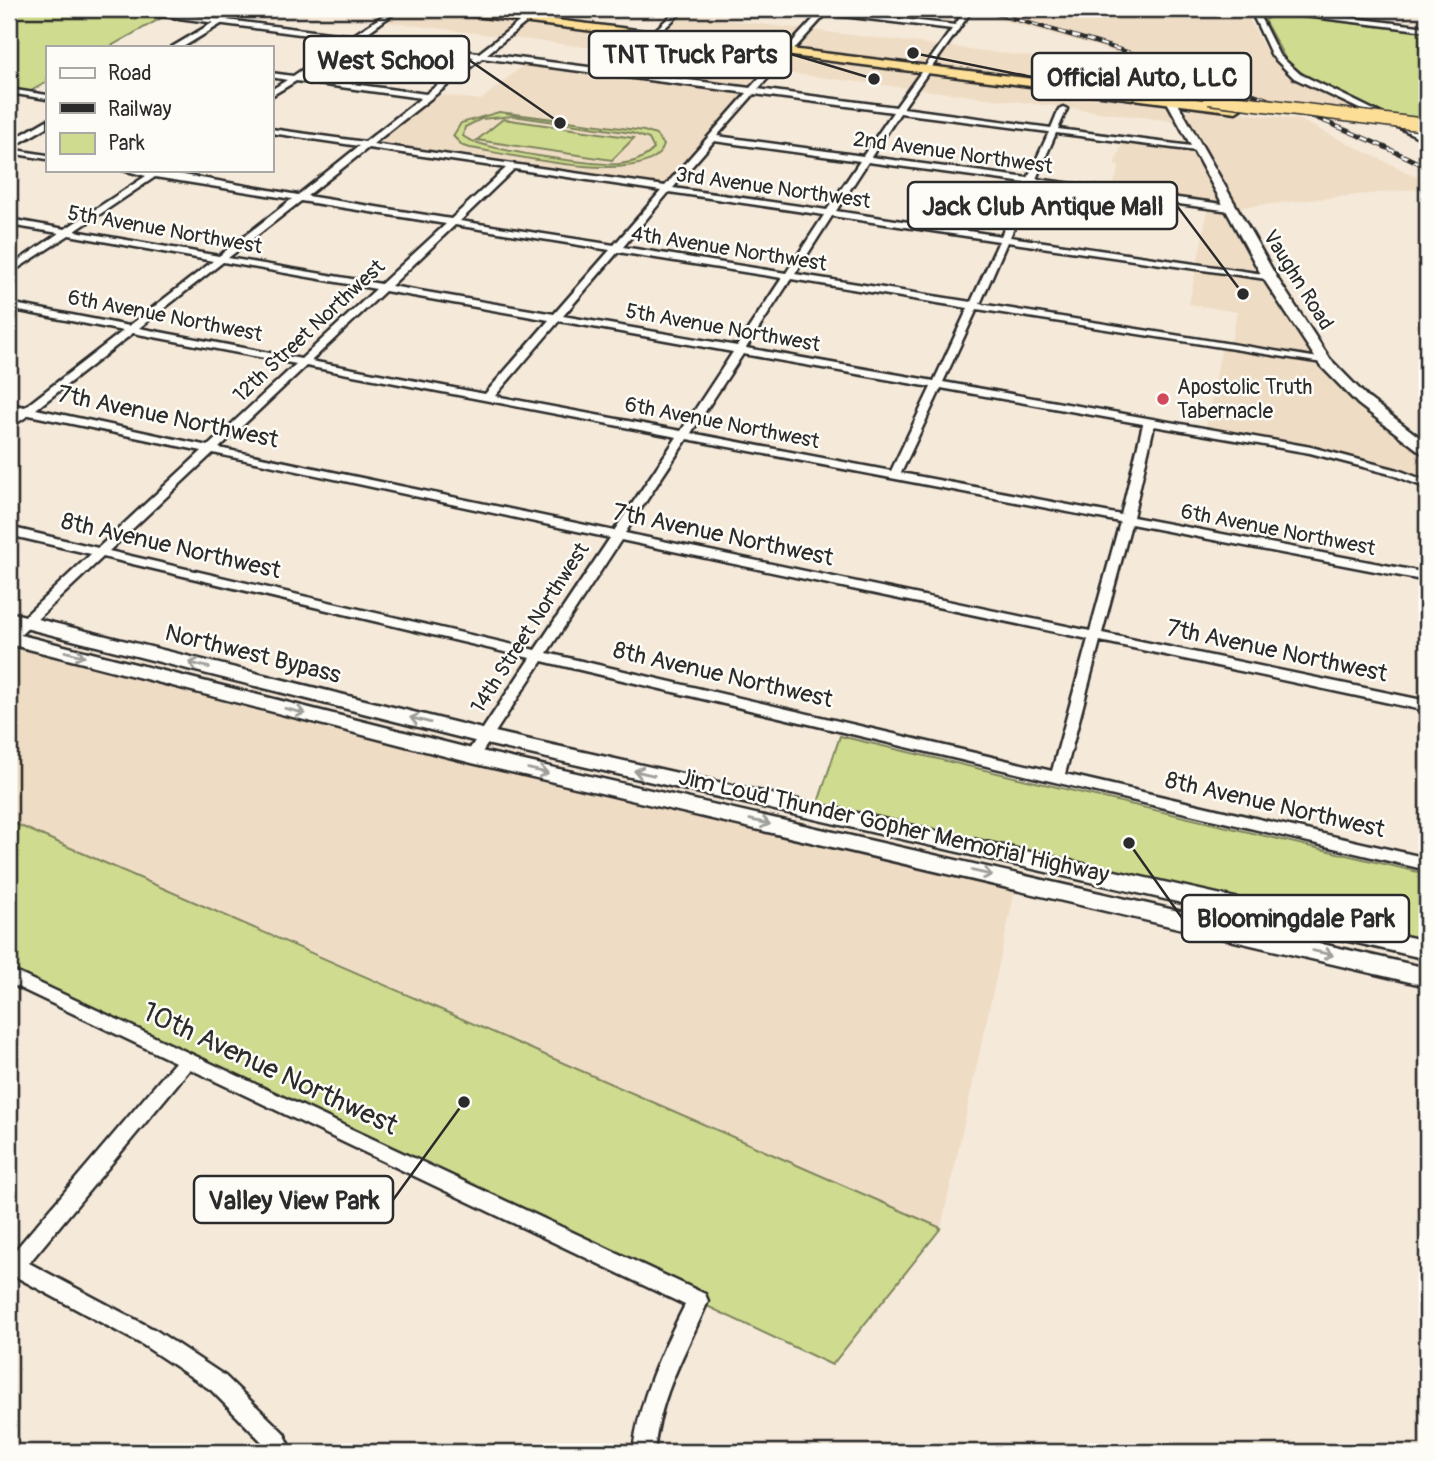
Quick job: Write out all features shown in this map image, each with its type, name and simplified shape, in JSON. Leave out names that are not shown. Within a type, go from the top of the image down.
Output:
[{"type":"highway","points":[[442,9],[533,14]]},
{"type":"highway","points":[[476,9],[533,14],[656,33],[927,66],[1171,100],[1424,127]]},
{"type":"highway","points":[[927,66],[1076,82],[1424,127]]},
{"type":"highway","points":[[1076,82],[1171,100],[1211,100]]},
{"type":"main road","name":"Vaughn Road","points":[[1171,100],[1270,278],[1325,362],[1363,401],[1427,450]]},
{"type":"main road","name":"Northwest Bypass","points":[[17,620],[486,737]]},
{"type":"main road","name":"Northwest Bypass","points":[[9,638],[472,756]]},
{"type":"main road","name":"Jim Loud Thunder Gopher Memorial Highway","points":[[486,737],[1427,950]]},
{"type":"main road","name":"Jim Loud Thunder Gopher Memorial Highway","points":[[472,756],[1427,977]]},
{"type":"street","points":[[125,9],[1196,149]]},
{"type":"street","points":[[179,46],[242,9]]},
{"type":"street","points":[[273,93],[397,9]]},
{"type":"street","points":[[613,73],[682,9]]},
{"type":"street","points":[[798,9],[826,10],[956,27]]},
{"type":"street","points":[[1253,9],[1276,57],[1297,76],[1427,139]]},
{"type":"street","points":[[1264,9],[1427,29]]},
{"type":"street","points":[[488,397],[752,91],[826,10]]},
{"type":"street","name":"14th Street Northwest","points":[[472,756],[927,66],[967,13],[965,11]]},
{"type":"street","points":[[9,425],[533,14]]},
{"type":"street","points":[[273,75],[428,97]]},
{"type":"street","points":[[9,91],[46,97]]},
{"type":"street","points":[[894,475],[1063,109]]},
{"type":"street","points":[[9,148],[46,124]]},
{"type":"street","name":"3rd Avenue Northwest","points":[[273,131],[1270,278]]},
{"type":"street","name":"2nd Avenue Northwest","points":[[712,138],[1230,208]]},
{"type":"street","points":[[9,148],[46,157]]},
{"type":"street","name":"12th Street Northwest","points":[[9,638],[17,620],[100,552],[512,167]]},
{"type":"street","points":[[9,271],[156,172]]},
{"type":"street","name":"4th Avenue Northwest","points":[[156,172],[299,198],[1325,362]]},
{"type":"street","name":"5th Avenue Northwest","points":[[9,222],[1311,450],[1394,472],[1427,485]]},
{"type":"street","name":"6th Avenue Northwest","points":[[9,306],[1427,577]]},
{"type":"street","name":"7th Avenue Northwest","points":[[9,407],[1427,706]]},
{"type":"street","points":[[1057,777],[1126,521],[1149,422]]},
{"type":"street","name":"8th Avenue Northwest","points":[[9,531],[1427,864]]},
{"type":"street","name":"10th Avenue Northwest","points":[[9,976],[698,1301],[659,1381],[645,1433],[644,1452]]},
{"type":"street","points":[[187,1060],[11,1265],[150,1338],[218,1382],[277,1440],[283,1452]]},
{"type":"shaded area","points":[[397,9],[442,9],[1161,99],[1179,121],[1177,112],[1202,108],[1300,120],[1427,182],[1427,188],[1231,208],[1325,362],[1427,450],[1427,485],[1394,472],[1349,460],[1205,432],[1222,346],[1230,347],[1237,312],[1189,304],[1209,205],[1111,192],[1120,166],[1114,165],[1124,140],[1196,149],[1180,122],[770,71],[667,190],[367,145],[432,94],[481,100],[527,62],[613,73],[632,53],[379,21]]},
{"type":"shaded area","points":[[960,9],[1244,9],[1264,48],[1288,74],[1371,116],[1242,98],[1093,45]]},
{"type":"shaded area","points":[[676,14],[1085,63],[1076,82],[658,31]]},
{"type":"shaded area","points":[[9,638],[472,756],[1017,882],[941,1228],[9,821]]},
{"type":"green space","points":[[9,9],[103,9],[163,17],[111,46],[46,46],[46,83],[29,92],[9,89]]},
{"type":"green space","points":[[1277,13],[1427,31],[1427,122],[1392,119],[1307,77],[1286,60],[1264,20]]},
{"type":"green space","points":[[499,112],[644,131],[656,135],[664,145],[653,158],[633,165],[575,165],[463,146],[453,136],[461,123]],"holes":[[[513,116],[632,133],[649,139],[654,149],[638,160],[619,164],[564,160],[514,152],[491,147],[463,136],[465,127],[481,119]]]},
{"type":"green space","points":[[503,119],[634,138],[612,160],[477,140]]},
{"type":"green space","points":[[840,736],[1427,874],[1427,941],[815,812]]},
{"type":"green space","points":[[9,821],[941,1228],[832,1365],[9,977]]},
{"type":"railway","points":[[978,9],[1092,41],[1263,97],[1427,167]]},
{"type":"railway","points":[[1153,9],[1157,11]]},
{"type":"place","name":"Official Auto, LLC","points":[[913,53]]},
{"type":"place","name":"TNT Truck Parts","points":[[874,79]]},
{"type":"place","name":"West School","points":[[560,123]]},
{"type":"place","name":"Jack Club Antique Mall","points":[[1243,294]]},
{"type":"place","name":"Apostolic Truth Tabernacle","points":[[1163,399]]},
{"type":"place","name":"Bloomingdale Park","points":[[1129,843]]},
{"type":"place","name":"Valley View Park","points":[[464,1102]]}]
